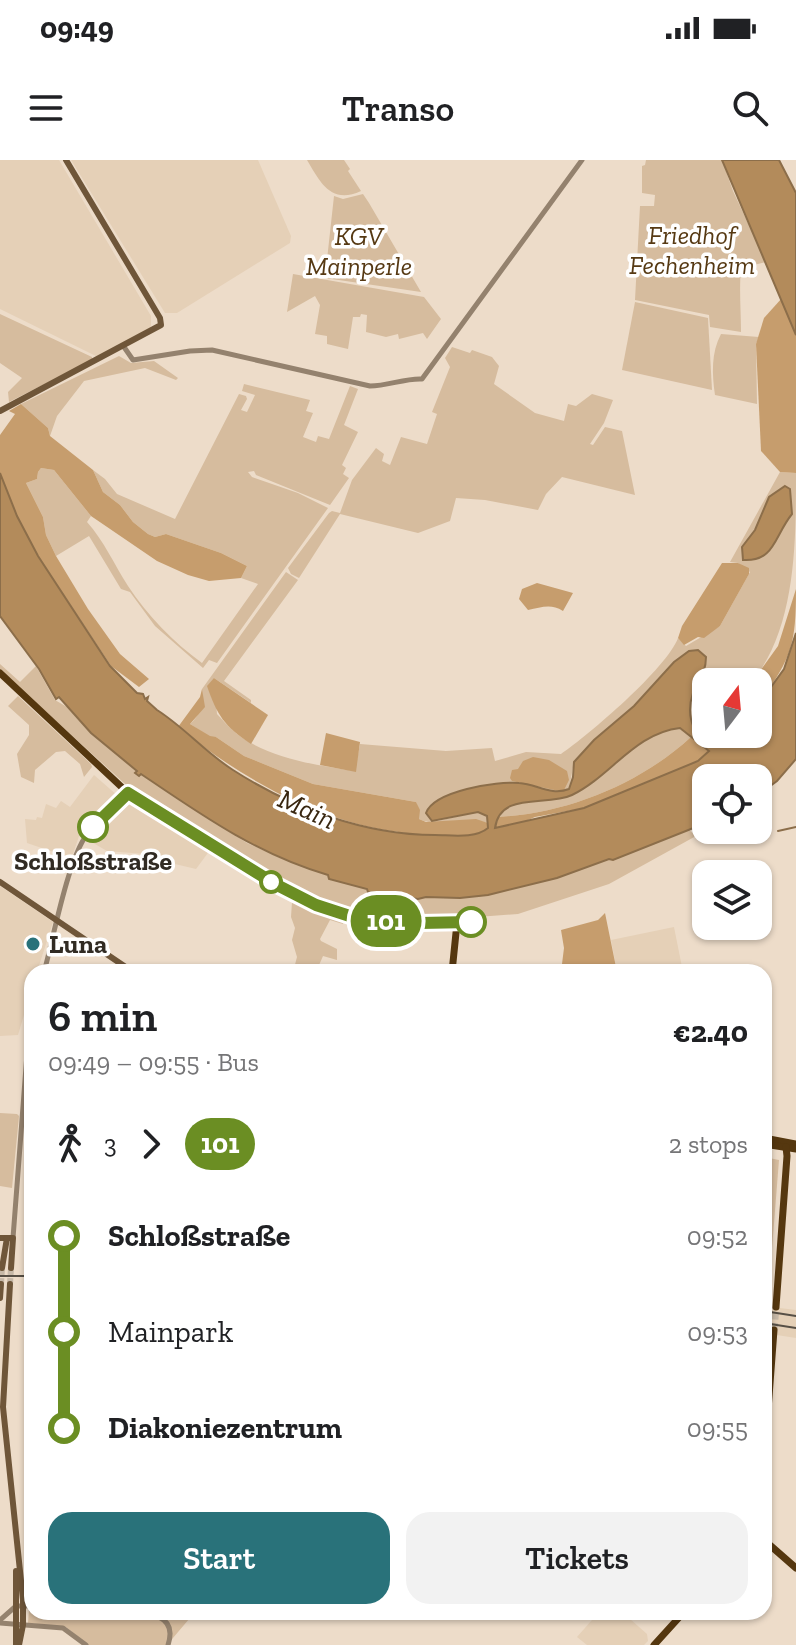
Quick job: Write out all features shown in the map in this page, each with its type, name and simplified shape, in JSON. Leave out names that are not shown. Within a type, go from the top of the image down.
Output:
[{"type":"main road","points":[[4,409],[124,347],[161,324],[66,160]]},
{"type":"main road","points":[[0,673],[128,793],[275,884],[316,905],[362,920],[457,923],[453,964]]},
{"type":"main road","points":[[0,882],[121,964]]},
{"type":"main road","points":[[772,1142],[796,1149],[786,1170]]},
{"type":"main road","points":[[776,1307],[786,1170],[783,1153],[786,1145]]},
{"type":"main road","points":[[2,1268],[7,1238]]},
{"type":"main road","points":[[7,1238],[11,1268]]},
{"type":"main road","points":[[0,1298],[1,1284]]},
{"type":"main road","points":[[10,1284],[2,1404],[20,1606],[17,1645]]},
{"type":"main road","points":[[772,1357],[774,1330]]},
{"type":"main road","points":[[772,1547],[796,1568]]},
{"type":"main road","points":[[654,1645],[677,1620]]},
{"type":"street","points":[[124,347],[133,360],[212,350],[370,386],[393,385],[411,378],[425,377],[582,160]]},
{"type":"street","points":[[97,823],[128,793]]},
{"type":"street","points":[[46,964],[81,841],[90,831]]},
{"type":"street","points":[[7,1238],[14,1219],[24,1089]]},
{"type":"street","points":[[0,1622],[24,1606]]},
{"type":"street","points":[[164,1620],[170,1630],[168,1645]]},
{"type":"street","points":[[0,1622],[63,1628],[86,1645]]},
{"type":"shaded area","points":[[0,160],[59,160],[151,316],[151,327],[98,357],[0,309]]},
{"type":"shaded area","points":[[71,160],[258,160],[291,236],[290,243],[177,313],[165,313]]},
{"type":"shaded area","points":[[782,298],[796,335],[796,473],[780,472],[761,451],[756,344],[764,318]]},
{"type":"shaded area","points":[[21,404],[48,428],[50,436],[93,470],[103,492],[148,534],[155,537],[166,534],[221,553],[247,566],[241,578],[209,581],[188,575],[157,561],[91,516],[54,470],[41,468],[37,479],[26,483],[43,517],[46,535],[56,556],[88,609],[120,654],[149,679],[139,687],[111,666],[38,556],[17,516],[0,473],[0,435],[15,414],[9,411]]},
{"type":"shaded area","points":[[722,563],[738,563],[749,568],[749,574],[720,626],[704,638],[698,637],[684,645],[678,638],[682,626]]},
{"type":"shaded area","points":[[537,583],[573,593],[563,611],[550,607],[528,610],[519,599],[522,589]]},
{"type":"shaded area","points":[[796,589],[793,639],[785,663],[772,684],[772,668],[762,668],[778,646]]},
{"type":"shaded area","points":[[214,678],[268,715],[251,744],[228,725],[214,705],[207,686]]},
{"type":"shaded area","points":[[202,689],[205,707],[190,724],[244,756],[313,784],[416,802],[420,810],[419,819],[426,822],[476,819],[488,823],[488,828],[466,835],[441,835],[369,827],[334,817],[268,788],[237,770],[178,727],[200,697]]},
{"type":"shaded area","points":[[326,733],[360,742],[356,772],[320,765]]},
{"type":"shaded area","points":[[691,737],[692,748],[709,751],[698,761],[584,808],[495,828],[497,817],[549,810],[601,794],[671,754]]},
{"type":"shaded area","points":[[533,757],[549,760],[567,771],[569,780],[564,790],[512,781],[512,770]]},
{"type":"shaded area","points":[[94,775],[118,796],[110,804],[115,810],[126,804],[135,805],[210,850],[196,869],[158,860],[158,855],[107,851],[88,840],[92,833],[87,828],[79,836],[73,854],[68,857],[27,843],[25,819],[42,818],[46,804],[56,808],[61,801],[70,807]]},
{"type":"shaded area","points":[[0,886],[53,922],[40,964],[24,964],[24,1015],[18,1035],[0,1036]]},
{"type":"shaded area","points":[[605,913],[615,964],[562,964],[564,948],[561,930],[598,920]]},
{"type":"shaded area","points":[[674,927],[681,964],[616,964],[611,940]]},
{"type":"shaded area","points":[[772,1307],[796,1310],[796,1338],[772,1334]]},
{"type":"shaded area","points":[[592,1620],[631,1620],[647,1634],[648,1641],[644,1645],[587,1645],[577,1637]]},
{"type":"green space","name":"KGV Mainperle","points":[[307,160],[344,160],[361,191],[351,195],[334,193],[322,183]]},
{"type":"green space","name":"Friedhof Fechenheim","points":[[646,160],[722,160],[766,262],[741,268],[741,332],[710,327],[709,315],[635,300],[640,206],[654,206],[655,195],[642,193],[642,166]]},
{"type":"green space","name":"KGV Mainperle","points":[[363,194],[421,292],[325,278],[334,196],[343,199]]},
{"type":"green space","points":[[293,274],[424,297],[441,319],[427,339],[423,333],[399,339],[398,334],[386,337],[366,332],[367,315],[361,314],[360,317],[353,317],[348,349],[327,344],[327,336],[315,334],[320,305],[315,296],[287,312]]},
{"type":"green space","points":[[635,302],[708,318],[712,390],[622,370]]},
{"type":"green space","points":[[0,314],[92,357],[92,360],[9,402],[8,392],[22,378],[0,363]]},
{"type":"green space","points":[[721,334],[759,337],[756,344],[757,404],[715,395],[713,364]]},
{"type":"green space","points":[[452,347],[492,357],[499,366],[494,384],[535,413],[564,421],[568,404],[576,406],[592,394],[613,400],[604,423],[590,444],[593,445],[605,427],[622,431],[635,495],[562,477],[546,494],[538,510],[456,498],[450,521],[418,533],[340,514],[299,578],[291,574],[288,568],[329,513],[340,513],[352,480],[376,448],[384,454],[382,461],[390,465],[401,437],[427,444],[437,414],[432,412],[450,367],[445,358]]},
{"type":"green space","points":[[119,356],[131,363],[154,361],[178,378],[176,380],[145,368],[84,381],[57,416],[50,436],[48,428],[21,404]]},
{"type":"green space","points":[[244,384],[310,400],[306,411],[313,413],[303,437],[316,442],[318,436],[329,439],[350,386],[358,389],[344,425],[358,432],[342,465],[346,468],[343,474],[349,478],[330,505],[256,475],[254,471],[248,472],[252,477],[298,493],[328,508],[217,663],[209,660],[203,668],[155,626],[130,592],[121,589],[89,536],[56,556],[46,535],[43,517],[26,483],[37,479],[41,468],[54,470],[91,516],[87,522],[152,618],[202,663],[258,584],[241,578],[247,566],[221,553],[166,534],[155,537],[148,534],[103,492],[93,470],[117,494],[175,519],[239,394],[246,396],[241,410],[247,412],[255,395],[242,391]]},
{"type":"green space","points":[[780,472],[796,473],[794,556],[790,584],[777,636],[762,668],[692,668],[692,693],[674,662],[634,706],[594,740],[574,762],[569,789],[557,793],[521,783],[470,790],[437,821],[478,812],[487,816],[488,823],[427,822],[419,819],[416,802],[313,784],[244,756],[190,724],[197,717],[202,689],[286,572],[298,580],[224,681],[251,703],[214,678],[217,714],[241,737],[288,758],[355,771],[360,744],[446,751],[492,748],[495,761],[526,752],[561,754],[644,683],[678,638],[686,646],[720,626],[750,572],[738,563],[730,562]],"holes":[[[792,513],[773,546],[762,557],[743,560],[748,538],[762,515]]]},
{"type":"green space","points":[[0,664],[20,682],[36,666],[55,700],[67,707],[91,733],[140,774],[247,843],[328,875],[329,879],[367,889],[423,898],[488,895],[613,860],[689,830],[692,838],[609,884],[518,914],[438,920],[368,917],[335,909],[302,896],[135,793],[0,670]]},
{"type":"green space","points":[[18,696],[91,764],[84,777],[80,764],[65,751],[56,752],[35,770],[34,783],[21,777],[17,754],[29,735],[29,725],[8,706]]},
{"type":"green space","points":[[680,728],[691,737],[649,769],[601,794],[549,810],[497,817],[512,805],[571,795],[599,778],[650,738]]},
{"type":"green space","points":[[292,902],[344,919],[343,924],[330,920],[320,939],[337,949],[337,960],[323,956],[320,964],[295,964],[297,957],[292,940],[295,928],[291,917]]},
{"type":"green space","points":[[0,1113],[19,1116],[12,1188],[0,1186]]},
{"type":"green space","points":[[772,1159],[779,1160],[772,1249]]},
{"type":"green space","points":[[28,1620],[188,1620],[167,1645],[88,1645],[66,1627],[28,1623]]},
{"type":"water","points":[[722,160],[779,160],[796,193],[796,335]]},
{"type":"water","name":"Main","points":[[0,473],[17,516],[38,556],[110,666],[137,693],[143,694],[145,699],[148,697],[147,701],[157,710],[223,763],[256,784],[330,817],[409,834],[463,836],[483,831],[488,828],[487,816],[478,812],[432,821],[426,813],[431,805],[453,793],[482,786],[519,783],[550,790],[569,789],[574,762],[594,740],[634,706],[674,662],[689,651],[698,650],[706,657],[704,668],[692,668],[692,738],[680,728],[650,738],[572,795],[515,804],[505,809],[495,828],[584,808],[698,761],[709,751],[705,748],[772,748],[772,686],[784,669],[796,633],[796,759],[772,785],[772,764],[692,764],[692,829],[557,878],[488,895],[418,899],[368,892],[367,889],[329,879],[328,875],[254,845],[208,818],[135,773],[137,771],[91,733],[59,697],[56,699],[39,669],[0,616]]},
{"type":"water","points":[[785,486],[790,489],[792,514],[768,552],[754,560],[743,560],[742,547],[755,530],[769,497]]},
{"type":"waterway","points":[[778,831],[796,827]]},
{"type":"tunnel","points":[[1,1284],[2,1268]]},
{"type":"tunnel","points":[[10,1284],[11,1268]]},
{"type":"tunnel","points":[[774,1330],[776,1307]]},
{"type":"railway","points":[[0,1276],[24,1276]]},
{"type":"railway","points":[[772,1312],[796,1316]]},
{"type":"railway","points":[[772,1324],[796,1328]]},
{"type":"bus line","name":"101","points":[[93,827],[128,793],[275,884],[316,905],[362,920],[471,922]]},
{"type":"place","name":"Schloßstraße","points":[[93,827]]},
{"type":"place","name":"Luna","points":[[33,944]]}]
